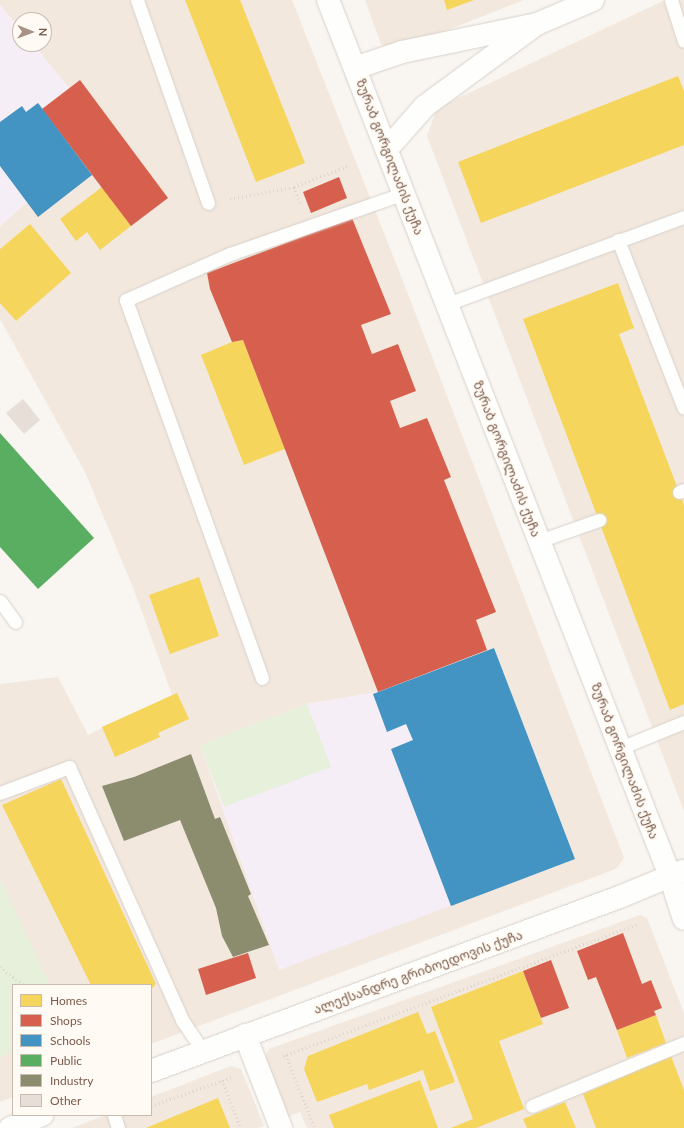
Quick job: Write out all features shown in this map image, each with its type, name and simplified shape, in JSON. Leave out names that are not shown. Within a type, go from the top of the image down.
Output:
[{"type":"street","name":"ზურაბ გორგილაძის ქუჩა","points":[[328,0],[620,748],[677,874],[684,919]]},
{"type":"street","points":[[355,68],[402,52],[537,24],[593,0]]},
{"type":"street","points":[[386,150],[425,106],[537,24]]},
{"type":"street","name":"ალექსანდრე გრიბოედოვის ქუჩა","points":[[152,1071],[244,1035],[622,896],[677,874]]},
{"type":"street","points":[[244,1035],[281,1128]]},
{"type":"street","points":[[10,1128],[40,1116]]},
{"type":"lane","points":[[136,0],[208,203]]},
{"type":"lane","points":[[671,0],[684,41]]},
{"type":"lane","points":[[262,678],[126,300],[230,254],[404,193]]},
{"type":"lane","points":[[447,304],[684,217]]},
{"type":"lane","points":[[618,240],[684,408]]},
{"type":"lane","points":[[539,541],[599,520]]},
{"type":"lane","points":[[0,602],[15,622]]},
{"type":"lane","points":[[620,748],[684,722]]},
{"type":"lane","points":[[0,793],[69,767],[182,1020],[203,1051]]},
{"type":"lane","points":[[532,1106],[684,1043]]},
{"type":"lane","points":[[114,1116],[118,1128]]},
{"type":"path","points":[[208,203],[294,187],[347,166]]},
{"type":"path","points":[[280,1058],[286,1054],[638,924]]},
{"type":"path","points":[[0,967],[23,984]]},
{"type":"path","points":[[286,1054],[315,1128]]},
{"type":"path","points":[[152,1106],[236,1076]]},
{"type":"path","points":[[222,1080],[241,1128]]},
{"type":"shaded area","points":[[0,0],[292,0],[408,294],[624,858],[617,868],[613,870],[152,1044],[152,984],[12,984],[12,1097],[0,1102],[0,684],[58,677],[88,735],[172,695],[134,590],[85,472],[0,319],[0,226],[27,202],[0,166],[0,122],[22,106],[38,103],[43,108],[69,88],[40,52],[52,52],[52,12],[12,12],[12,19],[0,5]],"holes":[[[494,648],[511,693],[307,704],[378,692]]]},
{"type":"shaded area","points":[[365,0],[524,0],[394,51],[381,44]]},
{"type":"shaded area","points":[[665,0],[684,0],[684,811],[427,136],[437,108]]},
{"type":"shaded area","points":[[0,5],[12,19],[12,52],[40,52],[69,88],[42,109],[38,103],[26,112],[21,106],[0,122]]},
{"type":"shaded area","points":[[0,166],[27,202],[0,226]]},
{"type":"shaded area","points":[[494,648],[575,859],[279,970],[200,745],[307,704],[378,692]]},
{"type":"shaded area","points":[[640,915],[647,918],[684,1013],[684,1128],[307,1128],[300,1112],[287,1117],[264,1059],[269,1049]]},
{"type":"shaded area","points":[[231,1066],[241,1069],[264,1126],[257,1128],[72,1128],[103,1116],[152,1116],[152,1097]]},
{"type":"green space","points":[[307,704],[331,767],[224,807],[200,745]]},
{"type":"green space","points":[[0,878],[50,984],[12,984],[12,1052],[0,1058]]},
{"type":"building: Homes","points":[[185,0],[240,0],[305,163],[256,182]]},
{"type":"building: Homes","points":[[444,0],[474,0],[447,10]]},
{"type":"building: Homes","points":[[678,76],[684,91],[684,145],[481,223],[458,162]]},
{"type":"building: Homes","points":[[102,187],[131,226],[100,250],[87,232],[76,241],[60,219]]},
{"type":"building: Homes","points":[[30,224],[71,273],[16,321],[0,303],[0,249]]},
{"type":"building: Homes","points":[[618,283],[634,328],[619,334],[684,505],[684,704],[670,710],[523,319]]},
{"type":"building: Homes","points":[[243,340],[285,449],[244,465],[201,355],[232,342]]},
{"type":"building: Homes","points":[[199,577],[219,636],[170,654],[149,595]]},
{"type":"building: Homes","points":[[177,693],[189,719],[158,733],[160,737],[115,757],[102,727]]},
{"type":"building: Homes","points":[[61,779],[156,984],[152,988],[152,984],[91,984],[2,805]]},
{"type":"building: Homes","points":[[523,971],[543,1024],[499,1041],[524,1109],[476,1128],[451,1128],[473,1119],[431,1007]]},
{"type":"building: Homes","points":[[418,1012],[427,1034],[435,1031],[455,1082],[430,1091],[423,1070],[369,1090],[367,1084],[317,1102],[304,1069],[308,1056]]},
{"type":"building: Homes","points":[[656,1015],[666,1043],[627,1058],[617,1030]]},
{"type":"building: Homes","points":[[671,1056],[684,1090],[684,1128],[596,1128],[583,1094]]},
{"type":"building: Homes","points":[[420,1080],[438,1128],[334,1128],[329,1115]]},
{"type":"building: Homes","points":[[218,1098],[230,1128],[146,1128]]},
{"type":"building: Homes","points":[[565,1102],[576,1128],[527,1128],[523,1119]]},
{"type":"building: Shops","points":[[80,80],[168,198],[131,226],[42,109]]},
{"type":"building: Shops","points":[[339,177],[347,198],[311,213],[303,192]]},
{"type":"building: Shops","points":[[352,218],[391,314],[361,325],[372,354],[398,344],[416,391],[390,401],[400,428],[427,418],[451,477],[444,480],[496,612],[476,620],[487,650],[378,692],[243,340],[232,342],[210,289],[207,273]]},
{"type":"building: Shops","points":[[623,933],[642,984],[651,980],[662,1008],[654,1011],[656,1015],[617,1030],[596,977],[588,980],[577,951]]},
{"type":"building: Shops","points":[[248,953],[256,978],[206,995],[198,969]]},
{"type":"building: Shops","points":[[551,960],[569,1008],[541,1018],[523,971]]},
{"type":"building: Schools","points":[[38,103],[92,175],[38,217],[0,166],[0,122],[22,106],[26,112]]},
{"type":"building: Schools","points":[[494,648],[575,859],[451,906],[391,749],[413,740],[406,724],[387,732],[373,694]]},
{"type":"building: Public","points":[[0,433],[94,538],[38,589],[0,547]]},
{"type":"building: Industry","points":[[191,754],[215,819],[220,817],[251,894],[248,896],[269,945],[233,957],[222,936],[216,908],[180,820],[124,841],[102,786],[134,777]]},
{"type":"building: Other","points":[[23,399],[40,420],[24,434],[6,413]]}]
